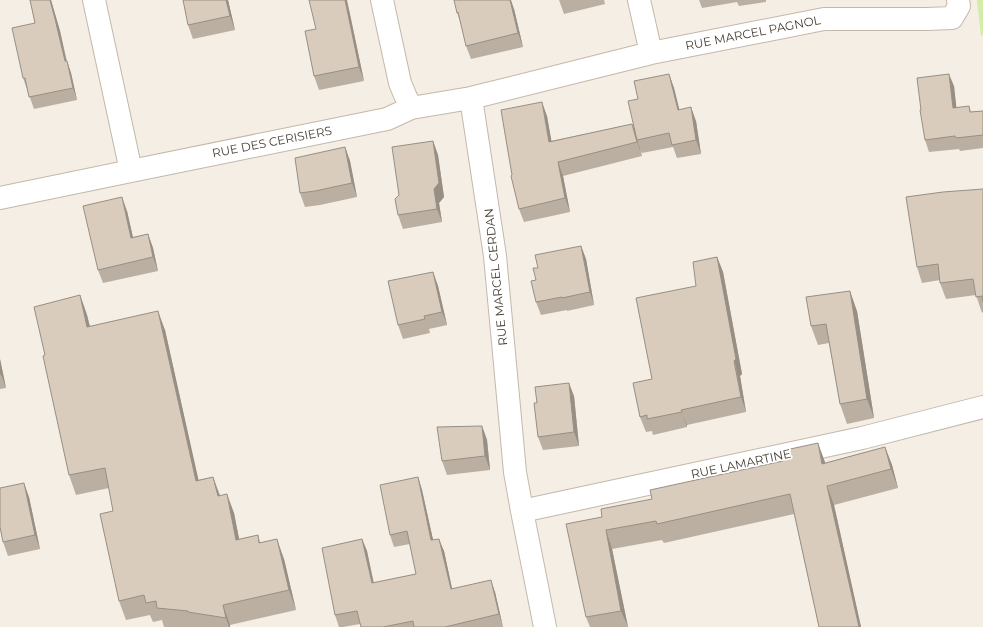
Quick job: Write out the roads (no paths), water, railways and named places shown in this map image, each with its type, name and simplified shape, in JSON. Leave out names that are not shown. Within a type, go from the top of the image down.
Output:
[{"type":"street","points":[[94,0],[131,171]]},
{"type":"street","points":[[382,0],[400,83],[411,108],[471,98]]},
{"type":"street","points":[[639,0],[651,53]]},
{"type":"street","name":"RUE MARCEL PAGNOL","points":[[471,98],[651,53],[824,19],[955,9]]},
{"type":"street","name":"RUE MARCEL CERDAN","points":[[471,98],[495,256],[515,472],[545,627]]},
{"type":"street","name":"RUE DES CERISIERS","points":[[0,198],[387,119],[411,108]]},
{"type":"street","name":"RUE LAMARTINE","points":[[522,511],[862,438],[983,407]]}]
